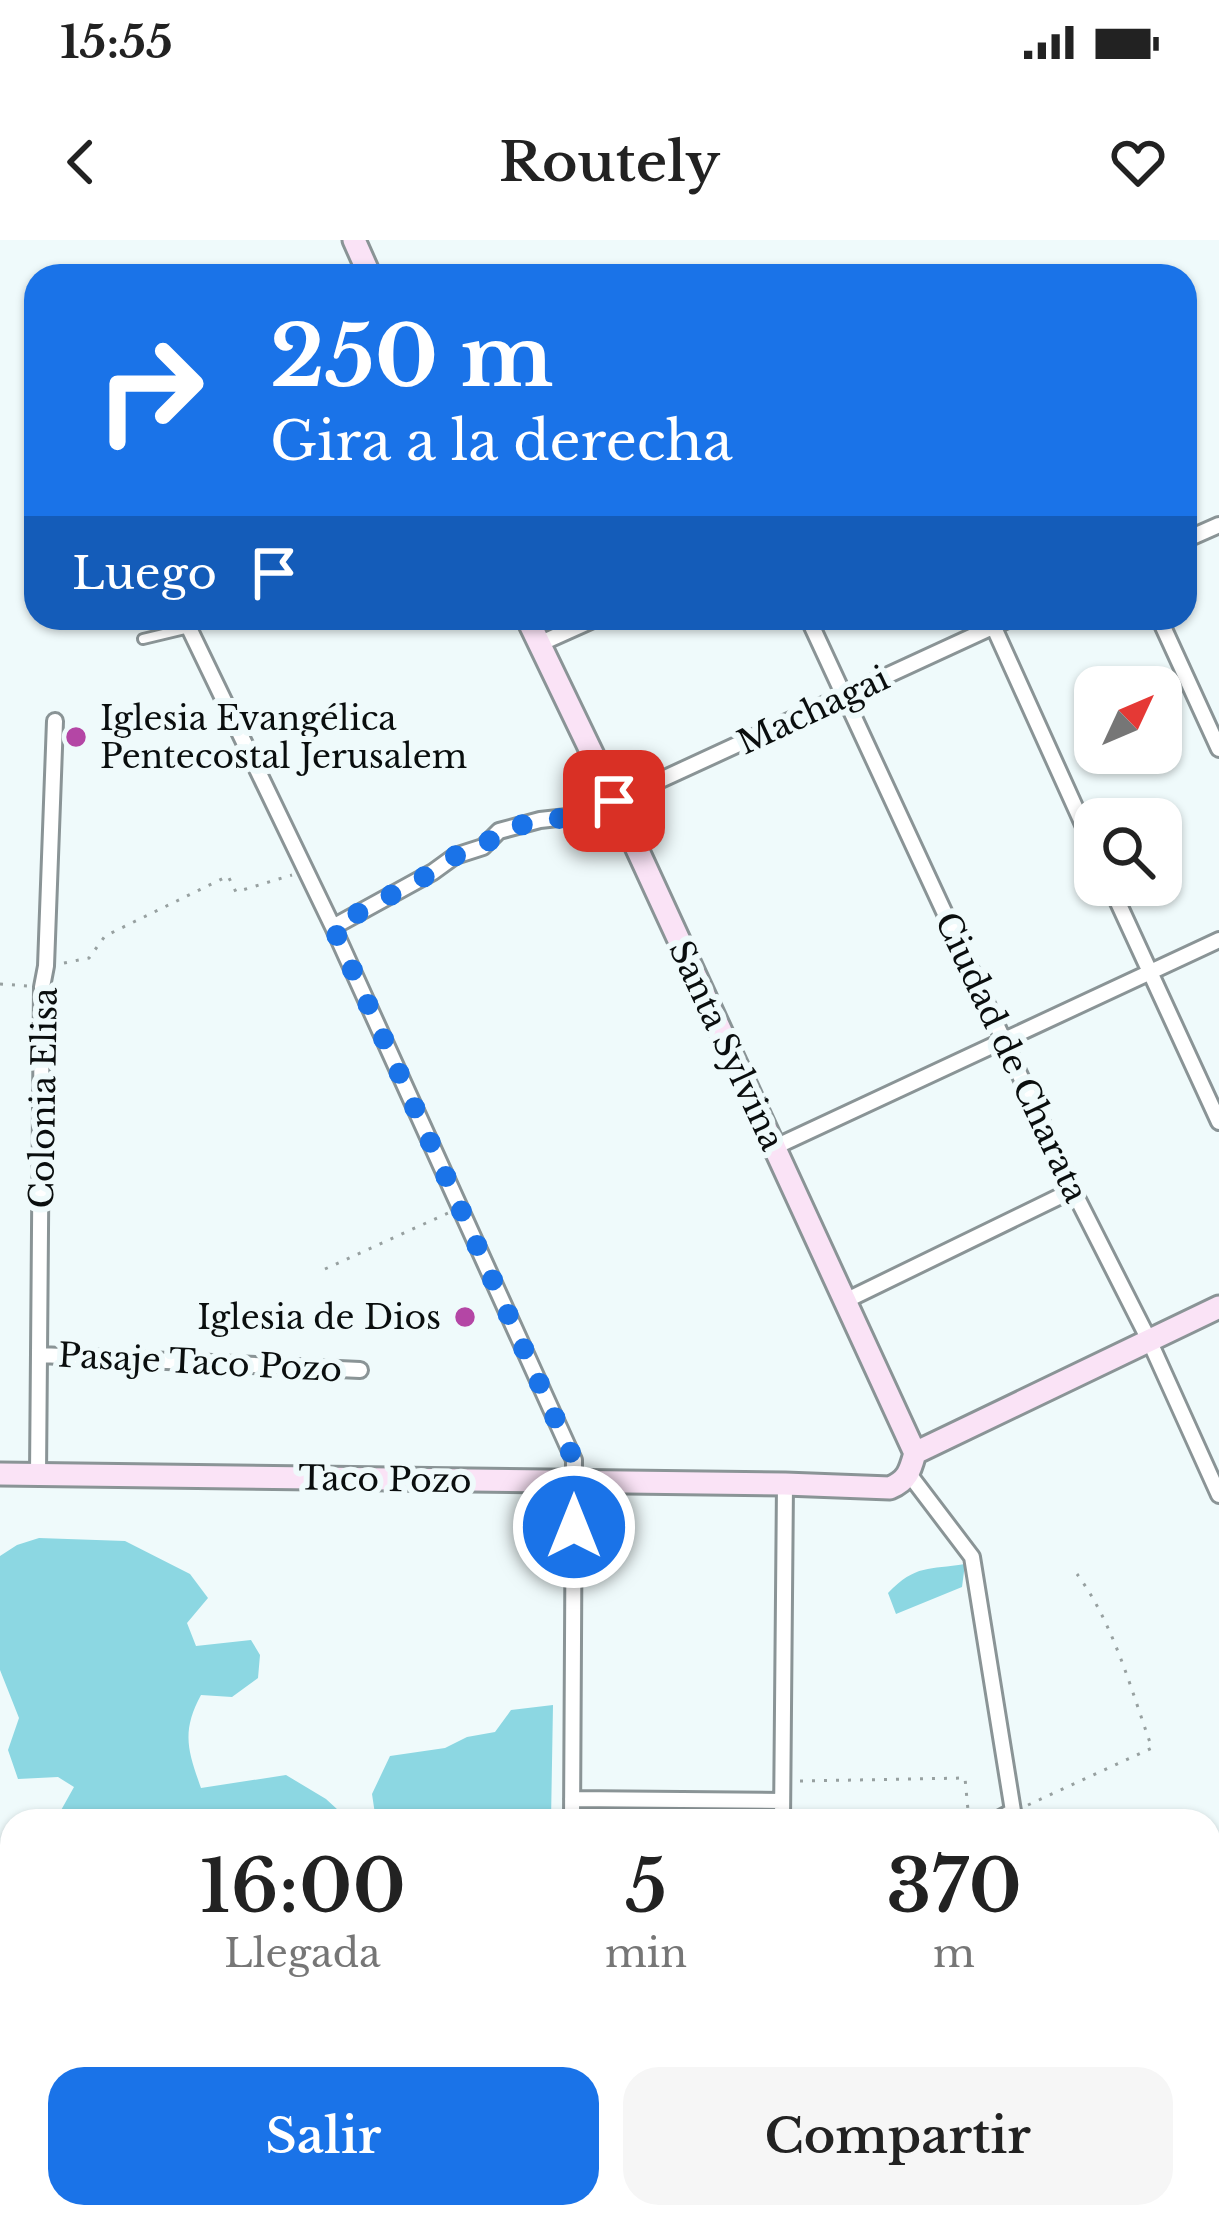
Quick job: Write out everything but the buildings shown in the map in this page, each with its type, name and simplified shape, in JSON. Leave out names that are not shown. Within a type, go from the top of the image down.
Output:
[{"type":"street","points":[[197,630],[574,1460],[572,1809]]},
{"type":"street","name":"Santa Sylvina","points":[[533,630],[845,1300],[912,1463]]},
{"type":"street","points":[[539,644],[570,630]]},
{"type":"street","name":"Ciudad de Charata","points":[[814,630],[1219,1495]]},
{"type":"street","name":"Machagai","points":[[333,927],[455,856],[483,847],[499,831],[576,817],[614,801],[976,630]]},
{"type":"street","points":[[996,630],[1074,804]]},
{"type":"street","points":[[1164,630],[1219,749]]},
{"type":"street","name":"Colonia Elisa","points":[[38,1475],[42,987],[55,721]]},
{"type":"street","points":[[1120,906],[1219,1122]]},
{"type":"street","points":[[775,1147],[1219,940]]},
{"type":"street","points":[[845,1300],[1073,1190]]},
{"type":"street","name":"Taco Pozo","points":[[0,1474],[890,1488],[902,1482],[912,1463],[1219,1307]]},
{"type":"street","name":"Pasaje Taco Pozo","points":[[40,1355],[360,1370]]},
{"type":"street","points":[[912,1463],[972,1557],[1013,1809]]},
{"type":"street","points":[[782,1809],[785,1484]]},
{"type":"street","points":[[572,1799],[782,1801]]},
{"type":"lane","points":[[143,639],[172,630]]},
{"type":"path","points":[[46,967],[89,958],[106,936],[228,876],[236,892],[305,871]]},
{"type":"path","points":[[0,984],[42,987]]},
{"type":"path","points":[[325,1269],[460,1207]]},
{"type":"path","points":[[1017,1809],[1152,1748],[1093,1595],[1077,1574]]},
{"type":"path","points":[[782,1781],[965,1778],[968,1809]]},
{"type":"shaded area","points":[[39,1538],[125,1541],[190,1574],[208,1598],[187,1623],[196,1646],[251,1640],[260,1655],[258,1678],[232,1697],[201,1695],[195,1708],[189,1742],[201,1788],[286,1775],[337,1809],[62,1809],[74,1787],[58,1777],[18,1779],[8,1750],[19,1718],[0,1670],[0,1556]]},
{"type":"shaded area","points":[[965,1564],[962,1587],[896,1614],[888,1593],[907,1577]]},
{"type":"shaded area","points":[[553,1705],[551,1809],[374,1809],[372,1794],[390,1756],[445,1748],[467,1737],[495,1732],[511,1710]]},
{"type":"place","name":"Iglesia Evangélica Pentecostal Jerusalem","points":[[76,737]]},
{"type":"place","name":"Iglesia de Dios","points":[[465,1317]]},
{"type":"route","points":[[574,1527],[574,1460],[333,927],[455,856],[483,847],[499,831],[576,817],[614,801]]}]
